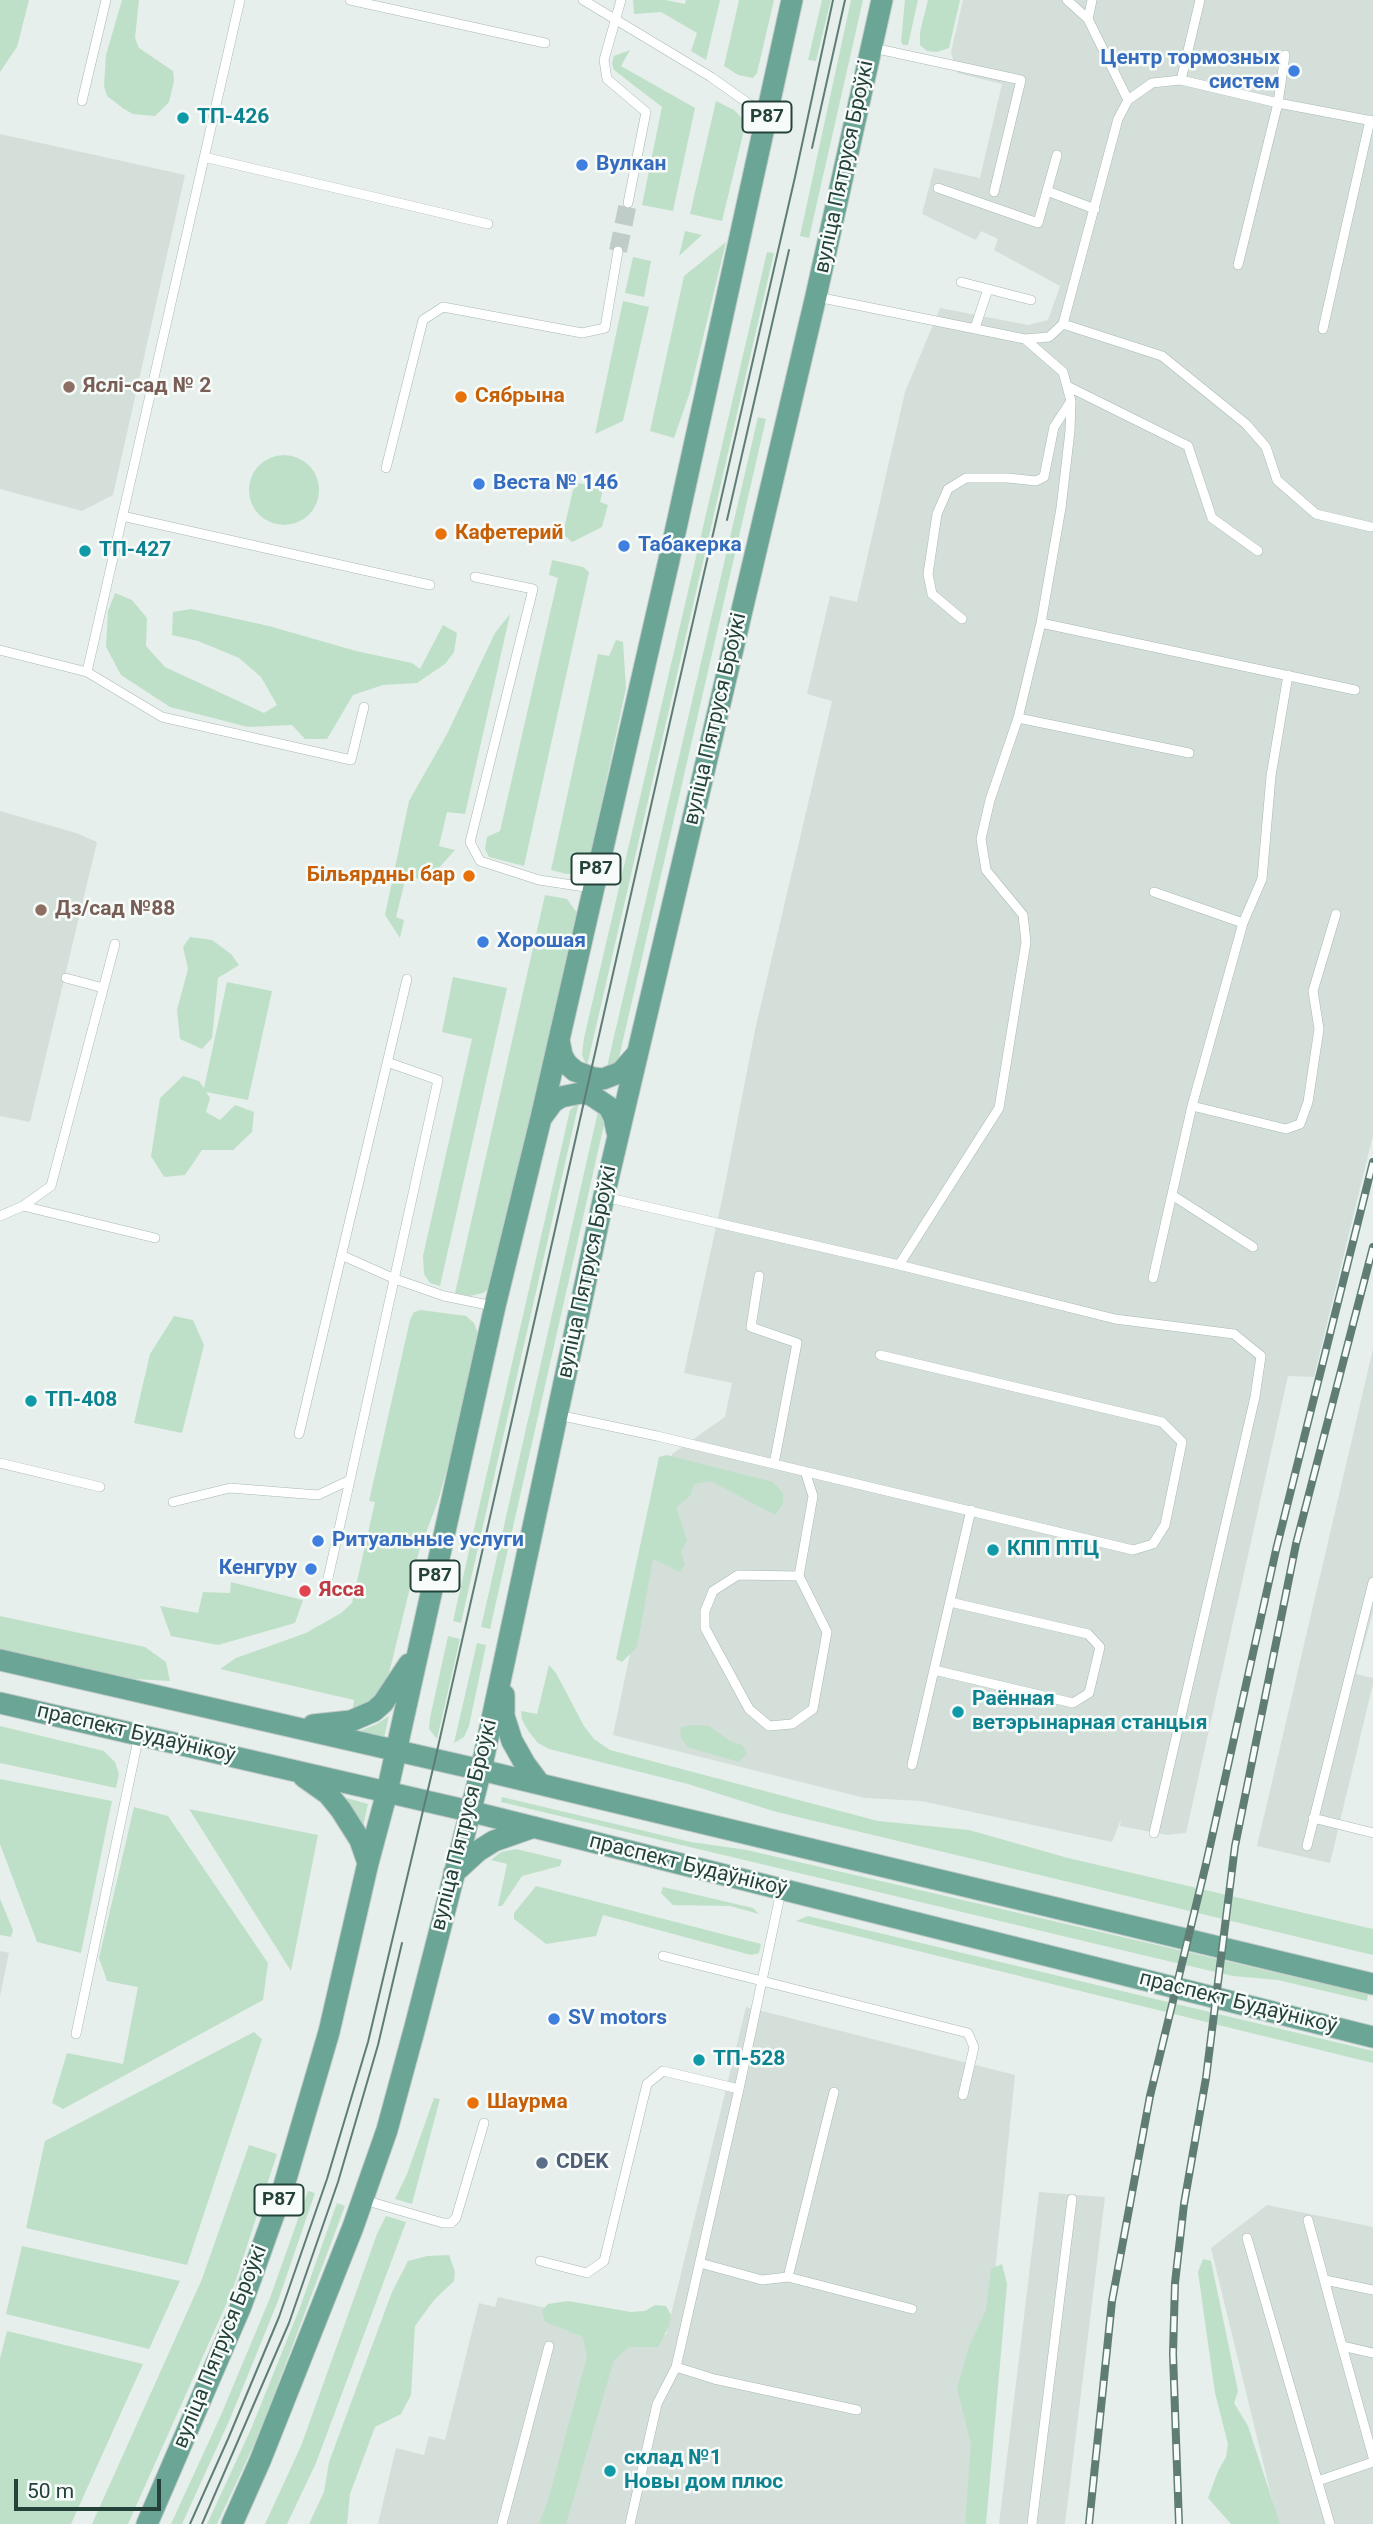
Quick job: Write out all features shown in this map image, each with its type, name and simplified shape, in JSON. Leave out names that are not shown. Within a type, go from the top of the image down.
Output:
[{"type":"main road","name":"вуліца Пятруся Броўкі","points":[[147,2524],[241,2306],[283,2189],[329,2032],[397,1751],[495,1306],[669,560],[792,0]]},
{"type":"main road","name":"вуліца Пятруся Броўкі","points":[[232,2524],[260,2461],[363,2200],[390,2117],[481,1769],[617,1138],[816,296],[880,3]]},
{"type":"main road","points":[[559,1034],[559,1045],[568,1064],[575,1071],[594,1078],[603,1079],[621,1072],[628,1067],[637,1051]]},
{"type":"main road","points":[[541,1118],[546,1109],[561,1097],[581,1093],[591,1095],[609,1107],[617,1127],[617,1138]]},
{"type":"main road","points":[[294,1727],[351,1721],[374,1711],[396,1686],[419,1646]]},
{"type":"main road","name":"праспект Будаўнікоў","points":[[0,1660],[481,1769],[1368,1984]]},
{"type":"main road","points":[[504,1661],[504,1716],[512,1741],[540,1784]]},
{"type":"main road","name":"праспект Будаўнікоў","points":[[0,1703],[469,1811],[1373,2037]]},
{"type":"main road","points":[[293,1769],[328,1794],[360,1840],[368,1863]]},
{"type":"main road","points":[[454,1873],[478,1851],[494,1841],[534,1827]]},
{"type":"main road","points":[[1348,2031],[1364,2029],[1373,2022]]},
{"type":"lane","points":[[82,101],[106,0]]},
{"type":"lane","points":[[87,672],[240,0]]},
{"type":"lane","points":[[351,0],[545,43]]},
{"type":"lane","points":[[583,0],[712,77],[767,117]]},
{"type":"lane","points":[[621,0],[604,60],[607,79],[646,112],[628,203]]},
{"type":"lane","points":[[1068,0],[1088,19],[1128,100]]},
{"type":"lane","points":[[1088,19],[1092,0]]},
{"type":"lane","points":[[1181,80],[1200,0]]},
{"type":"lane","points":[[871,48],[1021,80],[994,192]]},
{"type":"lane","points":[[1238,265],[1278,103],[1285,55]]},
{"type":"lane","points":[[816,296],[1025,339],[1049,337],[1063,324],[1118,119],[1128,100],[1152,83],[1181,80],[1278,103],[1371,120],[1323,329]]},
{"type":"lane","points":[[937,188],[1038,223],[1057,155]]},
{"type":"lane","points":[[204,157],[488,224]]},
{"type":"lane","points":[[1047,191],[1095,209]]},
{"type":"lane","points":[[386,468],[424,320],[443,307],[582,333],[605,328],[618,251]]},
{"type":"lane","points":[[961,282],[1031,300]]},
{"type":"lane","points":[[975,328],[988,289]]},
{"type":"lane","points":[[1063,324],[1162,356],[1246,424],[1266,447],[1277,480],[1316,514],[1371,527]]},
{"type":"lane","points":[[900,1265],[999,1108],[1026,942],[1023,915],[986,870],[981,839],[990,800],[1018,718],[1041,623],[1060,508],[1071,401],[1063,372],[1025,339]]},
{"type":"lane","points":[[1067,386],[1188,446],[1212,518],[1258,551]]},
{"type":"lane","points":[[962,620],[932,594],[928,574],[937,514],[948,489],[966,478],[1036,481],[1044,477],[1054,427],[1071,401]]},
{"type":"lane","points":[[122,516],[430,585]]},
{"type":"lane","points":[[475,578],[533,589],[470,842],[480,861],[538,880],[592,888]]},
{"type":"lane","points":[[1041,623],[1355,690]]},
{"type":"lane","points":[[0,650],[87,672],[162,717],[351,760],[364,707]]},
{"type":"lane","points":[[1153,1278],[1192,1106],[1243,923],[1262,879],[1271,776],[1288,675]]},
{"type":"lane","points":[[1018,718],[1189,753]]},
{"type":"lane","points":[[1154,892],[1243,923]]},
{"type":"lane","points":[[1192,1106],[1286,1129],[1300,1124],[1308,1102],[1320,1029],[1313,991],[1336,914]]},
{"type":"lane","points":[[0,1216],[23,1206],[51,1186],[115,944]]},
{"type":"lane","points":[[66,978],[103,988]]},
{"type":"lane","points":[[299,1434],[407,979]]},
{"type":"lane","points":[[326,1587],[439,1080],[387,1062]]},
{"type":"lane","points":[[1172,1195],[1253,1247]]},
{"type":"lane","points":[[604,1196],[900,1265],[1115,1320],[1234,1334],[1261,1356],[1255,1397],[1154,1833]]},
{"type":"lane","points":[[23,1206],[155,1238]]},
{"type":"lane","points":[[341,1255],[395,1279],[444,1296],[495,1306]]},
{"type":"lane","points":[[759,1276],[751,1327],[797,1343],[774,1464]]},
{"type":"lane","points":[[556,1415],[805,1471],[1133,1550],[1153,1544],[1165,1525],[1182,1443],[1162,1422],[880,1354]]},
{"type":"lane","points":[[0,1463],[100,1487]]},
{"type":"lane","points":[[799,1576],[738,1575],[713,1591],[705,1611],[705,1628],[749,1709],[769,1726],[792,1724],[813,1709],[827,1632],[799,1576],[813,1496],[805,1471]]},
{"type":"lane","points":[[173,1503],[230,1488],[318,1495],[350,1480]]},
{"type":"lane","points":[[912,1765],[971,1510]]},
{"type":"lane","points":[[1307,1846],[1373,1581]]},
{"type":"lane","points":[[934,1670],[1073,1703],[1089,1693],[1100,1647],[1088,1634],[950,1602]]},
{"type":"lane","points":[[76,2034],[139,1735]]},
{"type":"lane","points":[[1313,1818],[1373,1833]]},
{"type":"lane","points":[[630,2524],[657,2404],[676,2367],[763,1981],[781,1889]]},
{"type":"lane","points":[[663,1956],[968,2033],[974,2047],[963,2095]]},
{"type":"lane","points":[[540,2261],[587,2273],[604,2261],[646,2084],[663,2071],[739,2089]]},
{"type":"lane","points":[[788,2277],[834,2092]]},
{"type":"lane","points":[[363,2200],[451,2223],[456,2218],[484,2123]]},
{"type":"lane","points":[[1032,2524],[1072,2199]]},
{"type":"lane","points":[[1308,2220],[1373,2460],[1318,2481]]},
{"type":"lane","points":[[1247,2238],[1330,2524]]},
{"type":"lane","points":[[700,2263],[762,2280],[788,2277],[912,2309]]},
{"type":"lane","points":[[1325,2280],[1373,2290]]},
{"type":"lane","points":[[502,2524],[549,2346]]},
{"type":"lane","points":[[1342,2346],[1373,2353]]},
{"type":"lane","points":[[676,2367],[714,2379],[857,2410]]},
{"type":"lane","points":[[1362,2419],[1373,2421]]},
{"type":"shaded area","points":[[963,0],[1373,0],[1373,1135],[1314,1377],[1288,1376],[1186,1833],[1167,1835],[1120,1826],[1121,1819],[1112,1842],[921,1801],[865,1798],[613,1735],[672,1454],[725,1417],[732,1383],[684,1373],[723,1195],[755,1030],[832,701],[807,694],[830,596],[857,602],[905,392],[940,308],[1028,325],[1048,320],[1060,286],[994,250],[998,239],[981,231],[976,240],[922,214],[934,168],[980,178],[1002,84],[957,73],[951,52]]},
{"type":"shaded area","name":"Яслі-сад № 2","points":[[0,134],[185,175],[113,495],[82,511],[0,489]]},
{"type":"shaded area","name":"Дз/сад №88","points":[[0,811],[76,833],[97,842],[30,1122],[0,1116]]},
{"type":"shaded area","points":[[1373,1349],[1373,1612],[1356,1674],[1373,1678],[1373,1684],[1330,1863],[1257,1846]]},
{"type":"shaded area","points":[[0,1951],[9,1953],[0,1996]]},
{"type":"shaded area","points":[[746,2007],[1015,2075],[972,2524],[378,2524],[396,2448],[424,2455],[429,2436],[445,2440],[479,2303],[495,2307],[498,2297],[666,2335]]},
{"type":"shaded area","points":[[1039,2192],[1105,2197],[1065,2524],[999,2524]]},
{"type":"shaded area","points":[[1267,2205],[1373,2227],[1373,2524],[1278,2524],[1211,2248]]},
{"type":"green space","points":[[0,0],[29,0],[17,47],[0,72]]},
{"type":"green space","points":[[122,0],[139,0],[135,38],[139,48],[173,71],[174,81],[169,102],[155,116],[133,114],[124,109],[107,96],[104,86],[106,55]]},
{"type":"green space","points":[[633,0],[665,0],[685,4],[686,0],[720,0],[706,60],[691,51],[697,33],[661,12],[634,14]]},
{"type":"green space","points":[[739,0],[774,0],[757,73],[753,78],[738,75],[724,66]]},
{"type":"green space","points":[[822,0],[831,0],[816,61],[808,60]]},
{"type":"green space","points":[[851,0],[863,0],[809,238],[800,236]]},
{"type":"green space","points":[[905,0],[918,0],[908,45],[903,45],[901,41]]},
{"type":"green space","points":[[928,0],[960,0],[949,48],[937,52],[927,51],[920,45],[920,32]]},
{"type":"green space","points":[[630,50],[621,66],[695,108],[673,211],[642,205],[662,107],[614,70],[614,56]]},
{"type":"green space","points":[[716,101],[734,110],[746,122],[722,221],[690,214]]},
{"type":"green space","points":[[685,231],[702,235],[679,256]]},
{"type":"green space","points":[[726,242],[690,392],[674,438],[650,431],[684,276]]},
{"type":"green space","points":[[767,252],[774,253],[587,1066],[582,1055],[584,1038]]},
{"type":"green space","points":[[633,257],[651,261],[644,297],[625,293]]},
{"type":"green space","points":[[623,301],[649,307],[623,421],[595,434]]},
{"type":"green space","points":[[758,417],[766,419],[618,1062],[606,1071]]},
{"type":"green space","points":[[284,455],[309,465],[319,490],[309,515],[284,525],[259,515],[249,490],[259,465]]},
{"type":"green space","points":[[579,483],[603,489],[600,502],[608,505],[602,527],[572,542],[565,536],[564,529],[573,490]]},
{"type":"green space","points":[[552,560],[583,567],[589,572],[524,866],[489,857],[485,849],[487,837],[500,831],[558,578],[549,575]]},
{"type":"green space","points":[[115,593],[132,600],[147,618],[146,646],[165,667],[264,713],[277,705],[261,677],[239,658],[198,641],[172,635],[173,612],[191,609],[269,626],[356,651],[412,663],[420,669],[443,625],[457,633],[454,652],[445,664],[417,683],[383,685],[353,695],[327,739],[305,739],[292,725],[248,727],[170,707],[121,675],[106,647],[108,611]]},
{"type":"green space","points":[[510,614],[465,814],[447,812],[439,846],[455,850],[428,880],[406,877],[396,917],[404,920],[400,938],[385,915],[409,801],[447,734],[495,633]]},
{"type":"green space","points":[[616,640],[623,642],[626,688],[588,867],[581,873],[567,874],[551,870],[598,654],[609,656]]},
{"type":"green space","points":[[545,895],[567,899],[578,914],[493,1285],[483,1293],[470,1296],[455,1293]]},
{"type":"green space","points":[[190,937],[212,940],[231,954],[239,965],[218,978],[212,1038],[202,1049],[180,1039],[177,1010],[188,969],[183,947]]},
{"type":"green space","points":[[453,977],[507,988],[440,1286],[430,1283],[424,1274],[423,1256],[472,1039],[442,1032]]},
{"type":"green space","points":[[227,982],[272,991],[248,1100],[206,1092],[210,1098],[206,1112],[220,1120],[235,1105],[254,1112],[252,1132],[233,1150],[202,1150],[185,1175],[164,1177],[151,1156],[160,1098],[183,1076],[199,1081],[204,1088]]},
{"type":"green space","points":[[579,1102],[461,1623],[453,1621],[570,1110]]},
{"type":"green space","points":[[599,1107],[606,1116],[490,1629],[481,1627]]},
{"type":"green space","points":[[421,1310],[466,1316],[474,1323],[479,1336],[452,1452],[438,1501],[419,1551],[383,1698],[351,1719],[354,1700],[220,1669],[236,1658],[306,1633],[341,1613],[352,1603],[375,1502],[369,1501],[410,1320],[414,1312]]},
{"type":"green space","points":[[174,1316],[193,1320],[204,1345],[182,1433],[134,1423],[150,1354]]},
{"type":"green space","points":[[667,1455],[773,1482],[783,1493],[783,1504],[775,1515],[711,1481],[694,1484],[690,1496],[676,1507],[687,1540],[681,1552],[685,1564],[680,1572],[653,1559],[637,1647],[622,1662],[616,1659],[659,1457]]},
{"type":"green space","points":[[231,1582],[303,1600],[295,1623],[218,1645],[171,1636],[160,1606],[198,1613],[203,1592],[230,1593]]},
{"type":"green space","points":[[0,1616],[145,1647],[166,1662],[170,1681],[116,1678],[0,1651]]},
{"type":"green space","points":[[448,1636],[460,1639],[437,1739],[429,1729],[430,1718]]},
{"type":"green space","points":[[477,1643],[486,1645],[469,1726],[464,1737],[454,1743]]},
{"type":"green space","points":[[549,1665],[584,1726],[594,1739],[610,1750],[878,1821],[969,1830],[1068,1858],[1373,1929],[1373,1955],[773,1811],[688,1784],[549,1749],[538,1743],[529,1732],[522,1720],[521,1711],[537,1714]]},
{"type":"green space","points":[[389,1716],[384,1738],[360,1731],[377,1724]]},
{"type":"green space","points":[[0,1726],[104,1751],[115,1762],[119,1774],[116,1788],[0,1763]]},
{"type":"green space","points":[[709,1726],[730,1741],[742,1745],[747,1754],[739,1762],[687,1747],[680,1736],[681,1727]]},
{"type":"green space","points":[[0,1779],[112,1801],[81,1953],[37,1942],[0,1844]]},
{"type":"green space","points":[[343,1797],[368,1804],[362,1831],[357,1816]]},
{"type":"green space","points":[[502,1797],[691,1842],[747,1850],[1368,1994],[1367,2001],[1278,1980],[1233,1976],[1155,1958],[501,1802]]},
{"type":"green space","points":[[134,1807],[168,1816],[268,1963],[263,2000],[63,2109],[52,2103],[67,2053],[123,2064],[138,1987],[107,1981],[99,1958]]},
{"type":"green space","points":[[189,1809],[318,1835],[291,1971]]},
{"type":"green space","points":[[516,1849],[562,1860],[560,1866],[522,1876],[502,1906],[498,1906],[507,1864],[491,1860],[501,1852]]},
{"type":"green space","points":[[536,1886],[761,1944],[759,1953],[751,1955],[603,1915],[596,1936],[546,1944],[514,1919],[514,1913]]},
{"type":"green space","points":[[663,1887],[753,1908],[759,1914],[730,1906],[673,1905],[661,1893]]},
{"type":"green space","points":[[0,1899],[13,1930],[11,1937],[0,1935]]},
{"type":"green space","points":[[808,1916],[1373,2051],[1373,2063],[796,1921]]},
{"type":"green space","points":[[254,2032],[262,2039],[187,2265],[26,2228],[45,2141]]},
{"type":"green space","points":[[434,2098],[440,2099],[412,2204],[395,2199],[407,2174]]},
{"type":"green space","points":[[249,2145],[277,2154],[233,2289],[128,2524],[92,2524],[202,2279]]},
{"type":"green space","points":[[308,2191],[315,2193],[278,2301],[230,2419],[182,2524],[171,2524],[270,2298]]},
{"type":"green space","points":[[337,2203],[345,2206],[260,2432],[217,2524],[207,2524],[251,2429],[299,2310]]},
{"type":"green space","points":[[386,2216],[406,2222],[316,2463],[287,2524],[265,2524],[301,2446],[377,2234]]},
{"type":"green space","points":[[22,2246],[180,2281],[149,2349],[6,2314]]},
{"type":"green space","points":[[449,2255],[455,2272],[454,2281],[434,2300],[415,2326],[411,2395],[401,2414],[375,2427],[350,2494],[347,2524],[309,2524],[324,2492],[329,2462],[392,2292],[408,2261],[427,2256]]},
{"type":"green space","points":[[1203,2259],[1211,2261],[1238,2391],[1234,2403],[1248,2426],[1280,2524],[1231,2524],[1208,2498],[1226,2457],[1228,2444],[1215,2393],[1198,2272]]},
{"type":"green space","points":[[1002,2264],[1007,2284],[986,2524],[965,2524],[971,2445],[957,2388],[969,2346],[986,2310],[991,2269]]},
{"type":"green space","points":[[568,2301],[631,2312],[645,2311],[655,2305],[666,2306],[671,2315],[669,2326],[658,2347],[629,2347],[614,2360],[566,2524],[539,2524],[549,2497],[587,2356],[583,2337],[545,2322],[542,2310],[548,2304]]},
{"type":"green space","points":[[7,2331],[143,2364],[71,2524],[0,2524],[0,2359]]},
{"type":"tunnel","points":[[618,251],[628,203]]},
{"type":"tram line","points":[[190,2524],[279,2317],[327,2179],[368,2042],[435,1760],[833,0]]},
{"type":"tram line","points":[[812,148],[845,0]]},
{"type":"tram line","points":[[727,520],[789,250]]},
{"type":"tram line","points":[[202,2524],[289,2323],[338,2182],[378,2045],[402,1943]]},
{"type":"railway","points":[[1089,2524],[1112,2301],[1150,2096],[1206,1864],[1276,1550],[1373,1162]]},
{"type":"railway","points":[[1179,2524],[1173,2354],[1175,2283],[1184,2204],[1206,2078],[1235,1846],[1296,1544],[1373,1247]]},
{"type":"place","name":"Центр тормозных систем","points":[[1294,71]]},
{"type":"place","name":"ТП-426","points":[[183,118]]},
{"type":"place","name":"Вулкан","points":[[582,165]]},
{"type":"place","name":"Яслі-сад № 2","points":[[69,387]]},
{"type":"place","name":"Сябрына","points":[[461,397]]},
{"type":"place","name":"Веста № 146","points":[[479,484]]},
{"type":"place","name":"Кафетерий","points":[[441,534]]},
{"type":"place","name":"Табакерка","points":[[624,546]]},
{"type":"place","name":"ТП-427","points":[[85,551]]},
{"type":"place","name":"Більярдны бар","points":[[469,876]]},
{"type":"place","name":"Дз/сад №88","points":[[41,910]]},
{"type":"place","name":"Хорошая","points":[[483,942]]},
{"type":"place","name":"ТП-408","points":[[31,1401]]},
{"type":"place","name":"Ритуальные услуги","points":[[318,1541]]},
{"type":"place","name":"КПП ПТЦ","points":[[993,1550]]},
{"type":"place","name":"Кенгуру","points":[[311,1569]]},
{"type":"place","name":"Ясса","points":[[305,1591]]},
{"type":"place","name":"Раённая ветэрынарная станцыя","points":[[958,1712]]},
{"type":"place","name":"SV motors","points":[[554,2019]]},
{"type":"place","name":"ТП-528","points":[[699,2060]]},
{"type":"place","name":"Шаурма","points":[[473,2103]]},
{"type":"place","name":"CDEK","points":[[542,2163]]},
{"type":"place","name":"склад №1 Новы дом плюс","points":[[610,2471]]}]
